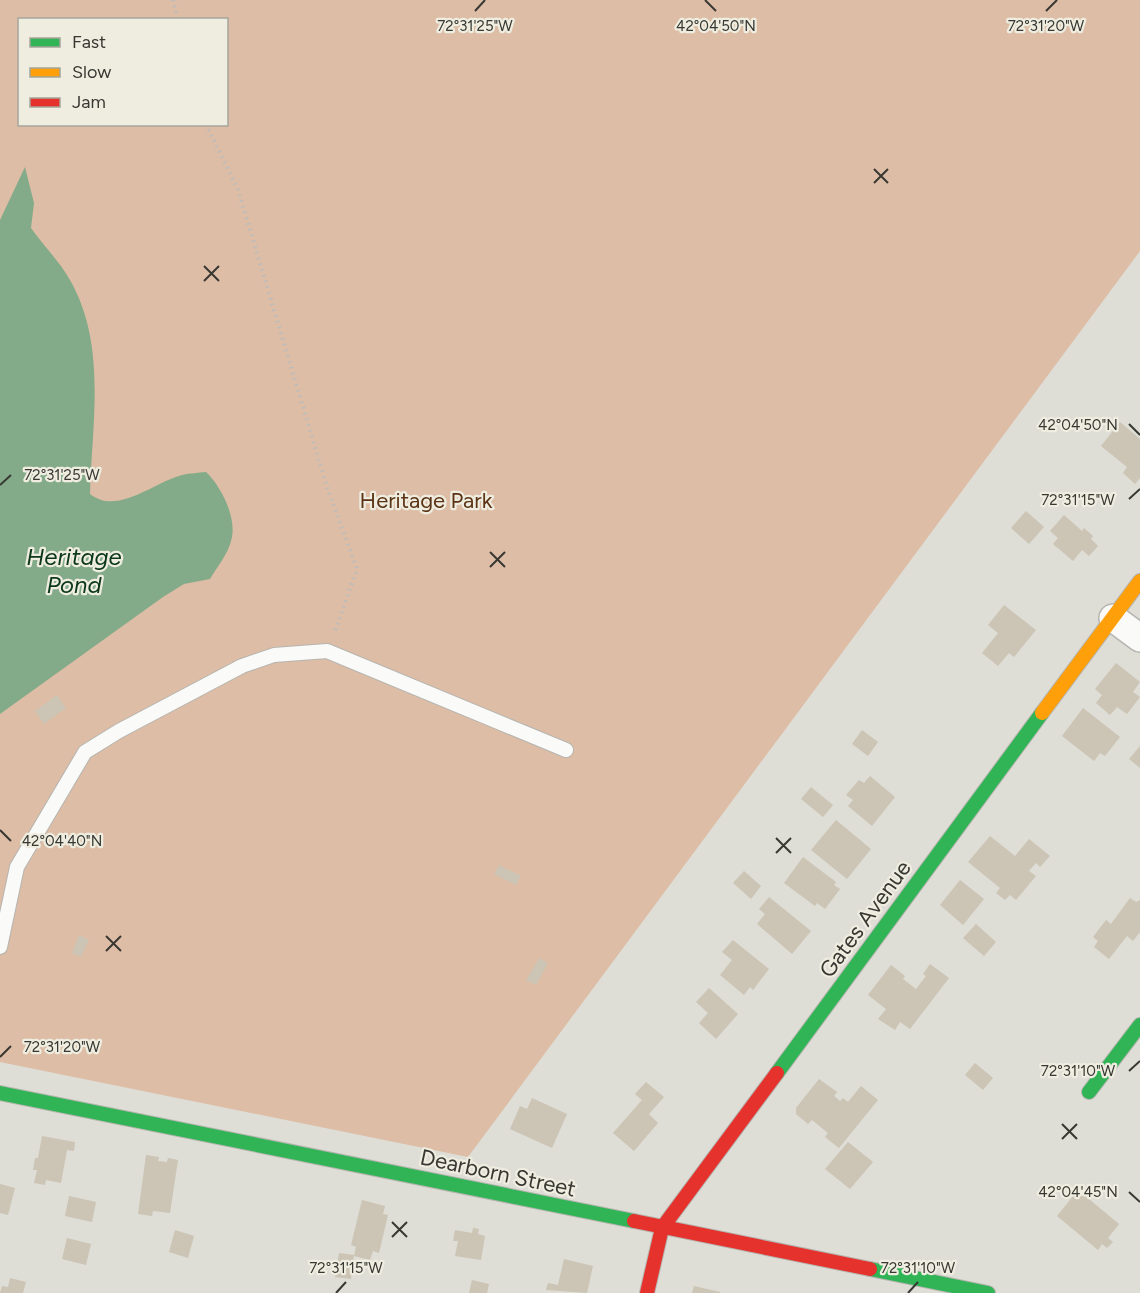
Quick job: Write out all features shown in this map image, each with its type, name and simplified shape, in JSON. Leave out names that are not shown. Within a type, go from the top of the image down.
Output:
[{"type":"street","name":"Gates Avenue","points":[[647,1293],[662,1228],[1140,581]]},
{"type":"street","points":[[1113,618],[1140,638]]},
{"type":"street","points":[[1089,1092],[1140,1025]]},
{"type":"street","name":"Dearborn Street","points":[[0,1093],[988,1293]]},
{"type":"lane","points":[[0,947],[17,867],[85,752],[119,731],[242,666],[274,655],[301,651],[327,651],[566,750]]},
{"type":"path","points":[[173,0],[178,18]]},
{"type":"path","points":[[207,126],[238,190],[327,488],[357,569],[327,651]]},
{"type":"green space","name":"Heritage Park","points":[[0,0],[1140,0],[1140,251],[468,1157],[0,1062]]},
{"type":"water","name":"Heritage Pond","points":[[25,167],[34,203],[31,228],[70,280],[82,305],[89,331],[95,384],[90,494],[101,500],[124,500],[182,475],[206,472],[227,504],[233,532],[227,551],[210,579],[184,584],[163,597],[0,714],[0,220]]},
{"type":"building","points":[[1120,422],[1140,439],[1140,478],[1135,484],[1123,473],[1127,467],[1101,446]]},
{"type":"building","points":[[1026,511],[1044,527],[1029,544],[1011,528]]},
{"type":"building","points":[[1064,515],[1082,531],[1084,528],[1093,536],[1091,539],[1098,546],[1089,556],[1082,550],[1073,561],[1053,544],[1058,538],[1050,531]]},
{"type":"building","points":[[1004,605],[1036,630],[1014,657],[1009,653],[998,666],[982,653],[998,633],[988,625]]},
{"type":"building","points":[[1116,663],[1140,682],[1133,692],[1140,697],[1127,714],[1117,707],[1110,715],[1096,703],[1102,695],[1095,689]]},
{"type":"building","points":[[57,695],[66,708],[44,724],[35,711]]},
{"type":"building","points":[[1083,708],[1120,737],[1105,756],[1100,753],[1094,761],[1062,736]]},
{"type":"building","points":[[862,730],[878,742],[868,756],[852,744]]},
{"type":"building","points":[[1140,746],[1140,768],[1129,759]]},
{"type":"building","points":[[870,776],[895,797],[872,826],[848,806],[853,800],[846,795],[859,780],[864,783]]},
{"type":"building","points":[[811,787],[833,805],[823,817],[801,799]]},
{"type":"building","points":[[836,820],[871,849],[847,879],[811,850]]},
{"type":"building","points":[[990,836],[1015,856],[1029,839],[1050,856],[1040,867],[1036,863],[1029,871],[1036,876],[1016,900],[1010,895],[1005,900],[996,893],[1000,888],[968,862]]},
{"type":"building","points":[[803,857],[836,882],[834,885],[840,889],[825,909],[817,903],[815,906],[784,883]]},
{"type":"building","points":[[499,865],[521,876],[516,885],[494,874]]},
{"type":"building","points":[[744,871],[761,886],[751,899],[733,883]]},
{"type":"building","points":[[960,880],[984,899],[963,925],[940,905]]},
{"type":"building","points":[[769,897],[811,931],[792,954],[757,924],[765,914],[759,909]]},
{"type":"building","points":[[1130,898],[1136,902],[1140,900],[1140,932],[1133,941],[1127,936],[1109,959],[1094,947],[1098,941],[1093,937],[1106,920],[1111,924]]},
{"type":"building","points":[[976,924],[996,942],[984,956],[963,938]]},
{"type":"building","points":[[79,935],[89,940],[81,957],[72,953]]},
{"type":"building","points":[[733,940],[769,969],[753,990],[750,987],[744,995],[720,975],[732,960],[722,952]]},
{"type":"building","points":[[539,958],[548,963],[536,985],[526,980]]},
{"type":"building","points":[[930,964],[949,978],[910,1029],[900,1022],[895,1030],[878,1019],[886,1009],[868,995],[891,965],[916,989],[926,976],[923,974]]},
{"type":"building","points":[[709,988],[738,1014],[716,1039],[699,1023],[708,1013],[696,1002]]},
{"type":"building","points":[[975,1063],[993,1078],[983,1090],[965,1075]]},
{"type":"building","points":[[819,1079],[837,1092],[834,1096],[840,1101],[843,1098],[848,1102],[861,1086],[878,1100],[839,1148],[825,1137],[828,1133],[812,1120],[808,1124],[796,1114],[796,1108]]},
{"type":"building","points":[[646,1082],[664,1097],[649,1114],[658,1123],[634,1151],[613,1133],[642,1100],[635,1094]]},
{"type":"building","points":[[532,1098],[567,1114],[552,1148],[510,1129],[520,1106],[527,1109]]},
{"type":"building","points":[[42,1136],[75,1142],[74,1151],[67,1150],[61,1183],[46,1180],[45,1185],[34,1183],[37,1170],[33,1170],[35,1158],[38,1158]]},
{"type":"building","points":[[848,1142],[873,1162],[850,1189],[825,1169]]},
{"type":"building","points":[[146,1155],[159,1157],[158,1161],[167,1162],[168,1158],[178,1160],[170,1213],[153,1211],[152,1216],[138,1214]]},
{"type":"building","points":[[0,1184],[15,1188],[8,1215],[0,1213]]},
{"type":"building","points":[[1078,1190],[1119,1224],[1108,1238],[1113,1242],[1107,1248],[1102,1244],[1098,1250],[1057,1216]]},
{"type":"building","points":[[69,1196],[96,1202],[92,1222],[65,1216]]},
{"type":"building","points":[[362,1200],[385,1206],[383,1214],[388,1215],[379,1253],[373,1251],[370,1260],[354,1256],[356,1247],[351,1245]]},
{"type":"building","points":[[473,1228],[479,1229],[478,1234],[485,1236],[481,1260],[455,1256],[458,1241],[453,1241],[455,1230],[472,1233]]},
{"type":"building","points":[[175,1230],[194,1236],[188,1258],[169,1252]]},
{"type":"building","points":[[67,1238],[91,1244],[86,1265],[62,1259]]},
{"type":"building","points":[[339,1253],[354,1255],[351,1279],[335,1277]]},
{"type":"building","points":[[564,1259],[593,1266],[587,1293],[546,1290],[548,1283],[558,1285]]},
{"type":"building","points":[[10,1278],[26,1282],[23,1293],[0,1293],[2,1286],[8,1287]]},
{"type":"building","points":[[472,1280],[489,1284],[487,1293],[469,1293]]},
{"type":"building","points":[[694,1286],[720,1292],[720,1293],[692,1293]]},
{"type":"traffic: fast","points":[[777,1073],[1042,713]]},
{"type":"traffic: fast","points":[[1089,1092],[1140,1025]]},
{"type":"traffic: fast","points":[[0,1093],[634,1221]]},
{"type":"traffic: fast","points":[[870,1269],[988,1293]]},
{"type":"traffic: slow","points":[[1042,713],[1140,581]]},
{"type":"traffic: jam","points":[[647,1293],[662,1228],[777,1073]]},
{"type":"traffic: jam","points":[[634,1221],[870,1269]]}]
